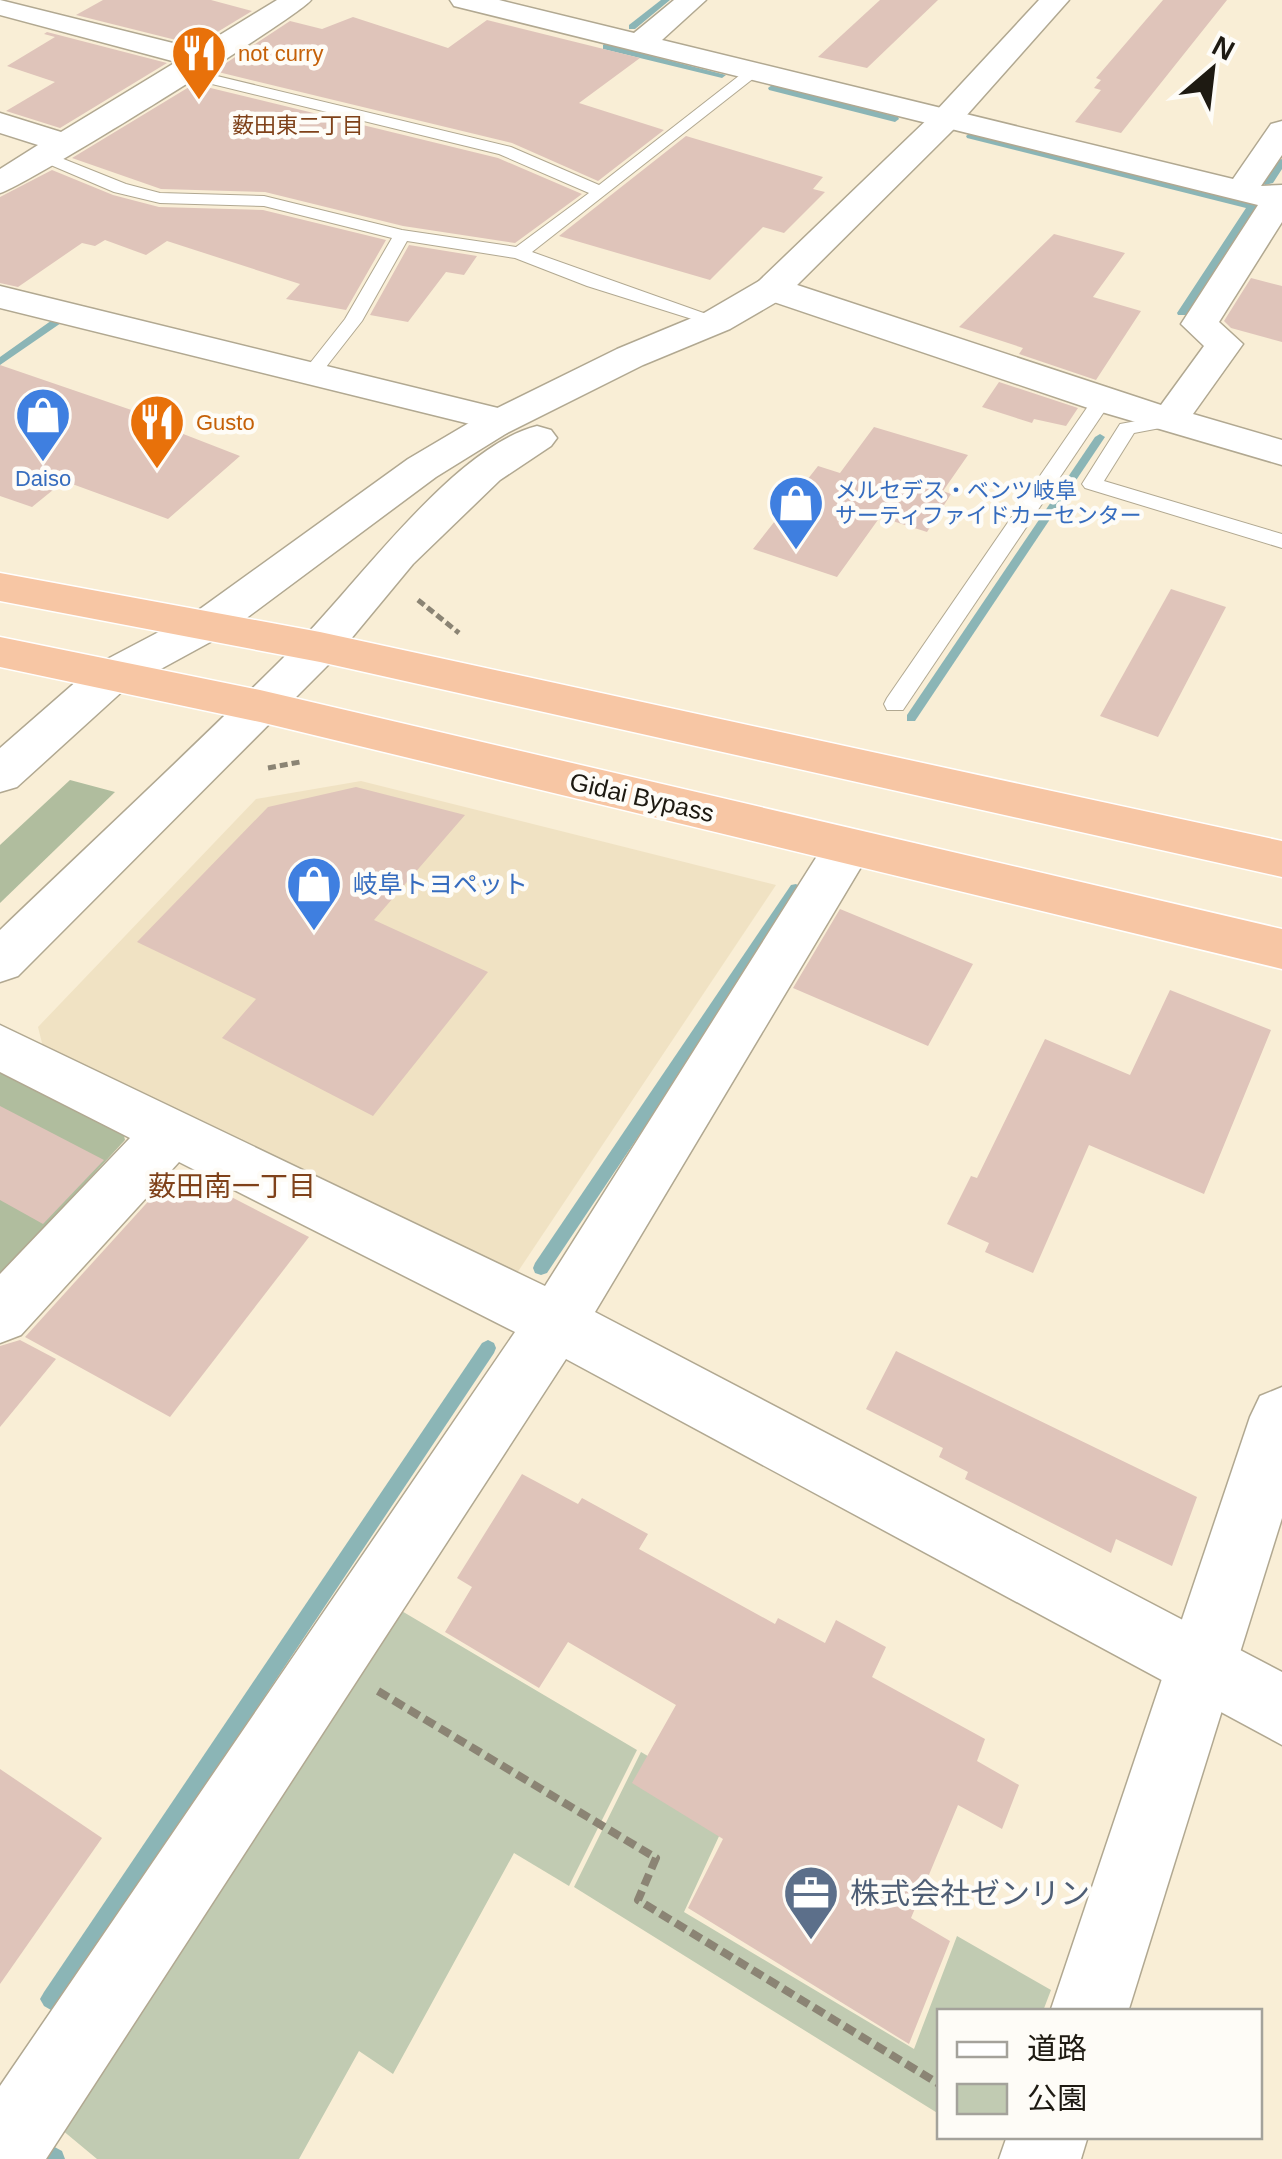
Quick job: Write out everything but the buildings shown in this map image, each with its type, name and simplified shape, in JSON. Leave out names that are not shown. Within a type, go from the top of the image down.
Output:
[{"type":"highway","points":[[0,586],[320,647],[1282,859]]},
{"type":"highway","name":"Gidai Bypass","points":[[0,652],[260,706],[1282,949]]},
{"type":"street","points":[[0,184],[297,0]]},
{"type":"street","points":[[464,0],[1281,199],[1199,324],[1224,344],[1169,421]]},
{"type":"street","points":[[604,35],[650,0]]},
{"type":"street","points":[[640,43],[692,0]]},
{"type":"street","points":[[0,776],[110,677],[209,624],[355,514],[493,426],[630,357],[717,321],[772,289],[947,118],[1055,0]]},
{"type":"street","points":[[0,6],[194,66]]},
{"type":"street","points":[[0,122],[56,150]]},
{"type":"street","points":[[1241,191],[1282,130]]},
{"type":"street","points":[[772,289],[1102,400],[1282,453]]},
{"type":"street","points":[[0,296],[488,417],[493,426]]},
{"type":"street","points":[[0,962],[320,647],[398,555],[486,471],[678,354],[717,321]]},
{"type":"street","points":[[0,2157],[556,1322],[848,847]]},
{"type":"street","points":[[0,1046],[556,1322],[1282,1710]]},
{"type":"street","points":[[0,1316],[171,1133]]},
{"type":"street","points":[[1090,2009],[1282,1417]]},
{"type":"lane","points":[[194,66],[505,150],[601,192]]},
{"type":"lane","points":[[519,253],[754,71]]},
{"type":"lane","points":[[56,150],[120,188],[160,198],[264,201],[402,235],[519,253],[717,321]]},
{"type":"lane","points":[[312,372],[353,321],[402,235]]},
{"type":"lane","points":[[896,704],[1102,400]]},
{"type":"lane","points":[[1169,421],[1127,428],[1092,484],[1282,541]]},
{"type":"path","points":[[413,596],[474,644]]},
{"type":"path","points":[[263,770],[277,764],[316,760]]},
{"type":"path","points":[[330,1662],[656,1858],[638,1900],[937,2082]]},
{"type":"shaded area","points":[[361,781],[776,885],[513,1279],[43,1047],[38,1027],[256,799]]},
{"type":"green space","points":[[70,780],[115,792],[0,903],[0,845]]},
{"type":"green space","points":[[0,1073],[123,1131],[125,1140],[0,1276]]},
{"type":"green space","points":[[378,1597],[637,1750],[569,1886],[514,1853],[393,2074],[359,2051],[299,2159],[97,2159],[32,2105]]},
{"type":"green space","points":[[641,1752],[733,1806],[684,1912],[914,2049],[957,1936],[1051,1990],[1044,2009],[937,2009],[937,2113],[574,1887]]},
{"type":"waterway","points":[[632,27],[666,0]]},
{"type":"waterway","points":[[612,43],[606,47],[722,75]]},
{"type":"waterway","points":[[772,88],[895,119]]},
{"type":"waterway","points":[[970,136],[1252,207],[1182,313]]},
{"type":"waterway","points":[[1268,183],[1282,162]]},
{"type":"waterway","points":[[0,362],[59,320],[71,323]]},
{"type":"waterway","points":[[911,718],[1100,437]]},
{"type":"waterway","points":[[541,1268],[796,889]]},
{"type":"waterway","points":[[51,1999],[488,1348]]},
{"type":"waterway","points":[[49,2155],[54,2159]]},
{"type":"place","name":"not curry","points":[[199,102]]},
{"type":"place","name":"Daiso","points":[[43,464]]},
{"type":"place","name":"Gusto","points":[[157,471]]},
{"type":"place","name":"メルセデス・ベンツ岐阜 サーティファイドカーセンター","points":[[796,552]]},
{"type":"place","name":"岐阜トヨペット","points":[[314,933]]},
{"type":"place","name":"株式会社ゼンリン","points":[[811,1942]]},
{"type":"district","name":"薮田東二丁目","points":[[298,125]]},
{"type":"district","name":"薮田南一丁目","points":[[232,1186]]}]
